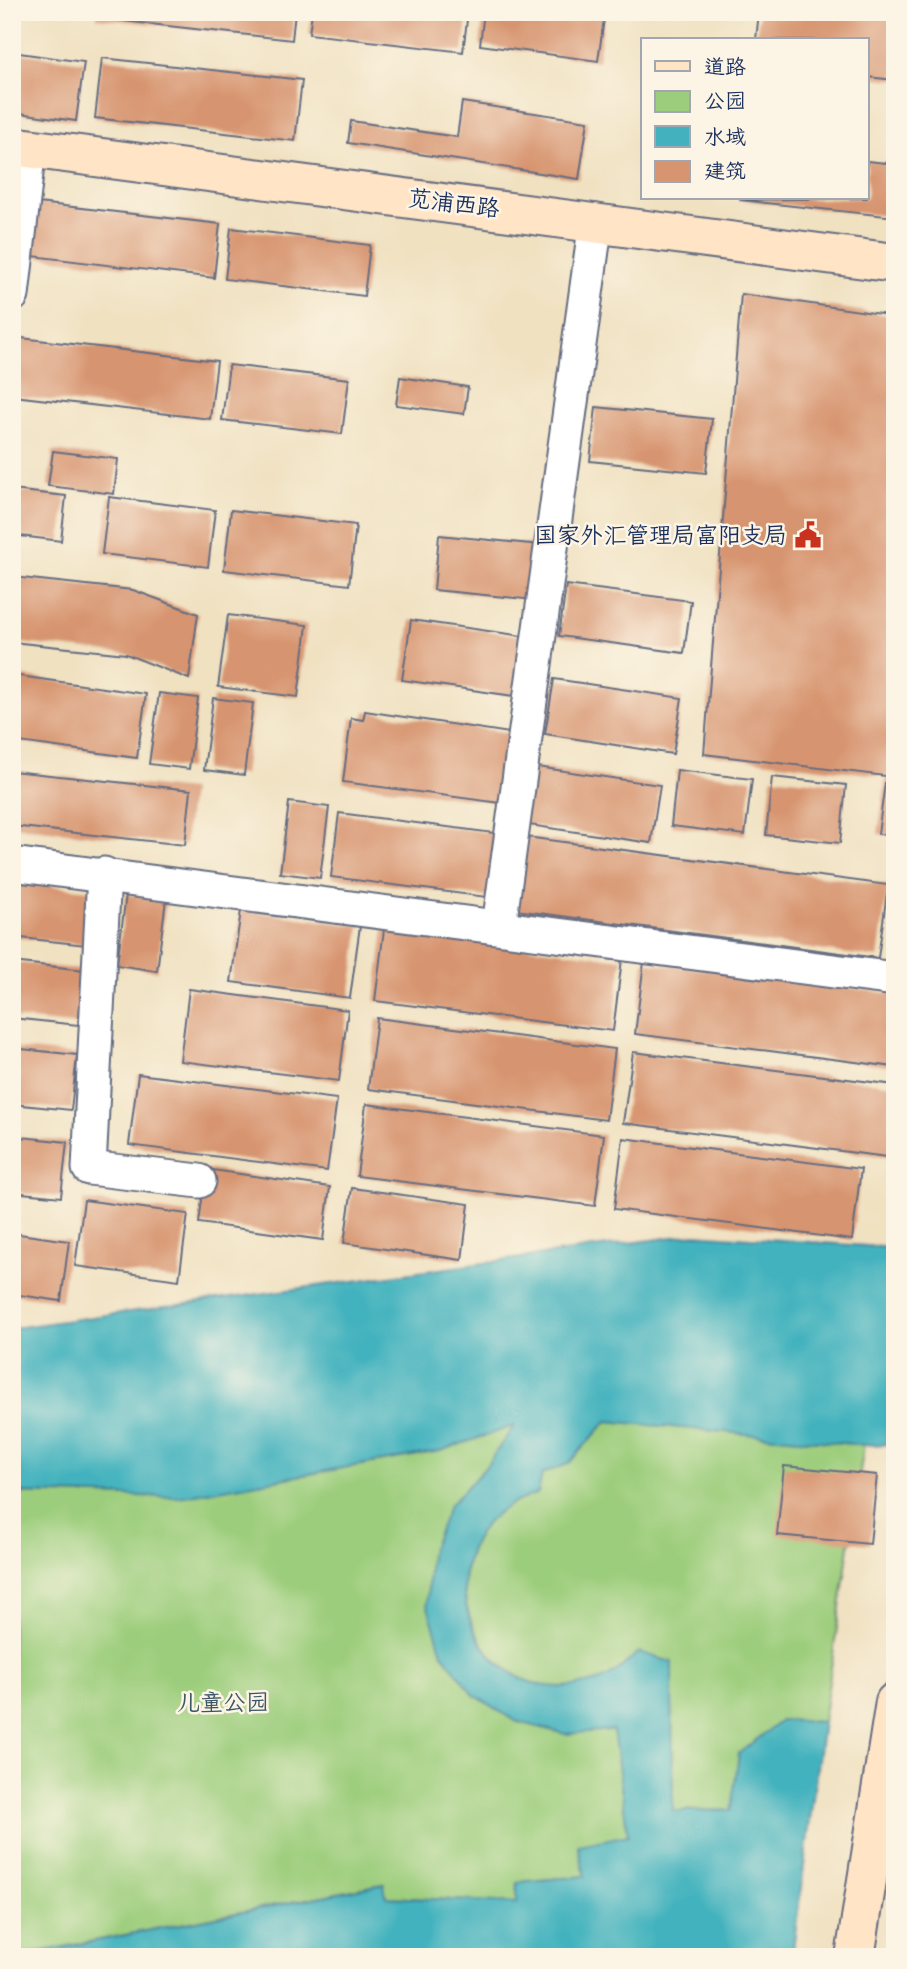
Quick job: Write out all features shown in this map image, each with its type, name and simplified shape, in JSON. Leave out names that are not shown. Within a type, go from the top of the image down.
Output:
[{"type":"street","name":"苋浦西路","points":[[18,139],[895,263]]},
{"type":"street","name":"苋浦西路","points":[[18,139],[895,237]]},
{"type":"street","points":[[12,295],[18,139]]},
{"type":"street","points":[[499,926],[596,221]]},
{"type":"street","points":[[12,864],[895,979]]},
{"type":"street","points":[[104,874],[89,1168],[199,1181]]},
{"type":"street","points":[[855,1957],[895,1702]]},
{"type":"green space","points":[[607,1421],[864,1445],[823,1722],[782,1720],[731,1810],[673,1811],[639,1652],[614,1673],[589,1683],[563,1687],[530,1682],[503,1667],[483,1644],[470,1616],[465,1586],[469,1556],[483,1528],[508,1506],[538,1493],[542,1474],[568,1464]]},
{"type":"green space","name":"儿童公园","points":[[515,1425],[484,1469],[449,1506],[442,1653],[473,1694],[515,1721],[565,1733],[613,1729],[628,1835],[586,1876],[517,1882],[517,1903],[386,1897],[383,1884],[12,1957],[12,1493],[178,1497],[440,1451]]},
{"type":"water","points":[[695,1234],[895,1248],[895,1444],[864,1445],[607,1421],[568,1464],[542,1474],[538,1493],[508,1506],[483,1528],[468,1556],[464,1586],[469,1616],[482,1644],[502,1667],[530,1682],[563,1687],[589,1683],[614,1673],[639,1652],[672,1662],[673,1811],[731,1810],[739,1753],[782,1720],[823,1722],[792,1957],[15,1957],[384,1884],[386,1897],[517,1903],[517,1882],[585,1876],[578,1845],[628,1835],[613,1730],[565,1734],[515,1721],[473,1694],[442,1653],[427,1604],[430,1553],[449,1506],[484,1469],[514,1426],[440,1451],[178,1497],[12,1493],[12,1328]]},
{"type":"building","points":[[97,12],[295,12],[292,40],[97,18]]},
{"type":"building","points":[[312,12],[468,12],[463,52],[309,34]]},
{"type":"building","points":[[484,12],[605,12],[598,61],[480,45]]},
{"type":"building","points":[[759,12],[895,14],[895,80],[869,77],[869,38],[756,38]]},
{"type":"building","points":[[12,52],[84,62],[76,121],[12,112]]},
{"type":"building","points":[[102,58],[302,80],[295,141],[95,118]]},
{"type":"building","points":[[462,102],[588,121],[579,179],[348,143],[351,121],[457,137]]},
{"type":"building","points":[[869,161],[895,164],[895,217],[739,200],[869,200]]},
{"type":"building","points":[[38,203],[220,224],[214,278],[32,256]]},
{"type":"building","points":[[231,228],[370,245],[364,296],[225,279]]},
{"type":"building","name":"国家外汇管理局富阳支局","points":[[741,294],[895,316],[895,836],[878,834],[886,776],[704,754]]},
{"type":"building","points":[[21,338],[217,361],[210,419],[14,396]]},
{"type":"building","points":[[229,365],[349,379],[342,434],[222,420]]},
{"type":"building","points":[[400,377],[468,387],[464,414],[396,405]]},
{"type":"building","points":[[596,407],[712,419],[706,473],[590,461]]},
{"type":"building","points":[[53,451],[118,459],[114,494],[48,486]]},
{"type":"building","points":[[12,490],[66,496],[61,541],[12,535]]},
{"type":"building","points":[[109,497],[215,510],[208,567],[102,554]]},
{"type":"building","points":[[231,510],[356,525],[349,585],[224,570]]},
{"type":"building","points":[[439,535],[541,545],[535,600],[434,590]]},
{"type":"building","points":[[12,577],[133,590],[198,614],[189,679],[126,654],[12,642]]},
{"type":"building","points":[[566,585],[691,601],[684,653],[559,636]]},
{"type":"building","points":[[228,615],[307,625],[298,697],[218,687]]},
{"type":"building","points":[[411,620],[523,636],[514,696],[402,680]]},
{"type":"building","points":[[12,675],[146,694],[137,758],[12,741]]},
{"type":"building","points":[[554,679],[682,698],[673,754],[545,734]]},
{"type":"building","points":[[159,693],[198,698],[189,769],[149,764]]},
{"type":"building","points":[[213,698],[253,703],[244,775],[204,770]]},
{"type":"building","points":[[365,711],[510,733],[500,803],[343,782],[351,718],[363,720]]},
{"type":"building","points":[[530,766],[660,785],[651,843],[522,824]]},
{"type":"building","points":[[677,770],[752,779],[745,835],[671,826]]},
{"type":"building","points":[[12,771],[191,790],[185,845],[12,826]]},
{"type":"building","points":[[772,777],[846,785],[840,843],[766,835]]},
{"type":"building","points":[[289,802],[329,807],[320,878],[280,873]]},
{"type":"building","points":[[339,813],[502,834],[494,898],[331,877]]},
{"type":"building","points":[[526,837],[888,885],[878,958],[516,910]]},
{"type":"building","points":[[12,882],[92,890],[86,945],[12,937]]},
{"type":"building","points":[[126,894],[166,899],[157,971],[117,965]]},
{"type":"building","points":[[241,910],[360,926],[350,998],[231,982]]},
{"type":"building","points":[[384,929],[622,959],[613,1031],[375,1001]]},
{"type":"building","points":[[12,962],[84,970],[78,1025],[12,1018]]},
{"type":"building","points":[[644,962],[895,994],[895,1067],[635,1034]]},
{"type":"building","points":[[189,989],[348,1010],[339,1081],[180,1061]]},
{"type":"building","points":[[377,1018],[615,1049],[606,1120],[368,1089]]},
{"type":"building","points":[[12,1048],[77,1055],[71,1110],[12,1104]]},
{"type":"building","points":[[633,1052],[895,1085],[895,1158],[623,1123]]},
{"type":"building","points":[[138,1074],[337,1099],[327,1171],[129,1145]]},
{"type":"building","points":[[366,1104],[604,1135],[595,1206],[357,1176]]},
{"type":"building","points":[[12,1136],[67,1142],[61,1197],[12,1192]]},
{"type":"building","points":[[623,1138],[861,1169],[852,1240],[614,1209]]},
{"type":"building","points":[[206,1169],[330,1187],[323,1240],[199,1223]]},
{"type":"building","points":[[352,1188],[469,1204],[462,1260],[344,1243]]},
{"type":"building","points":[[84,1200],[188,1214],[179,1280],[75,1266]]},
{"type":"building","points":[[12,1233],[69,1241],[61,1301],[12,1294]]},
{"type":"building","points":[[784,1466],[877,1475],[870,1544],[777,1535]]},
{"type":"place","name":"国家外汇管理局富阳支局","points":[[808,535]]}]
